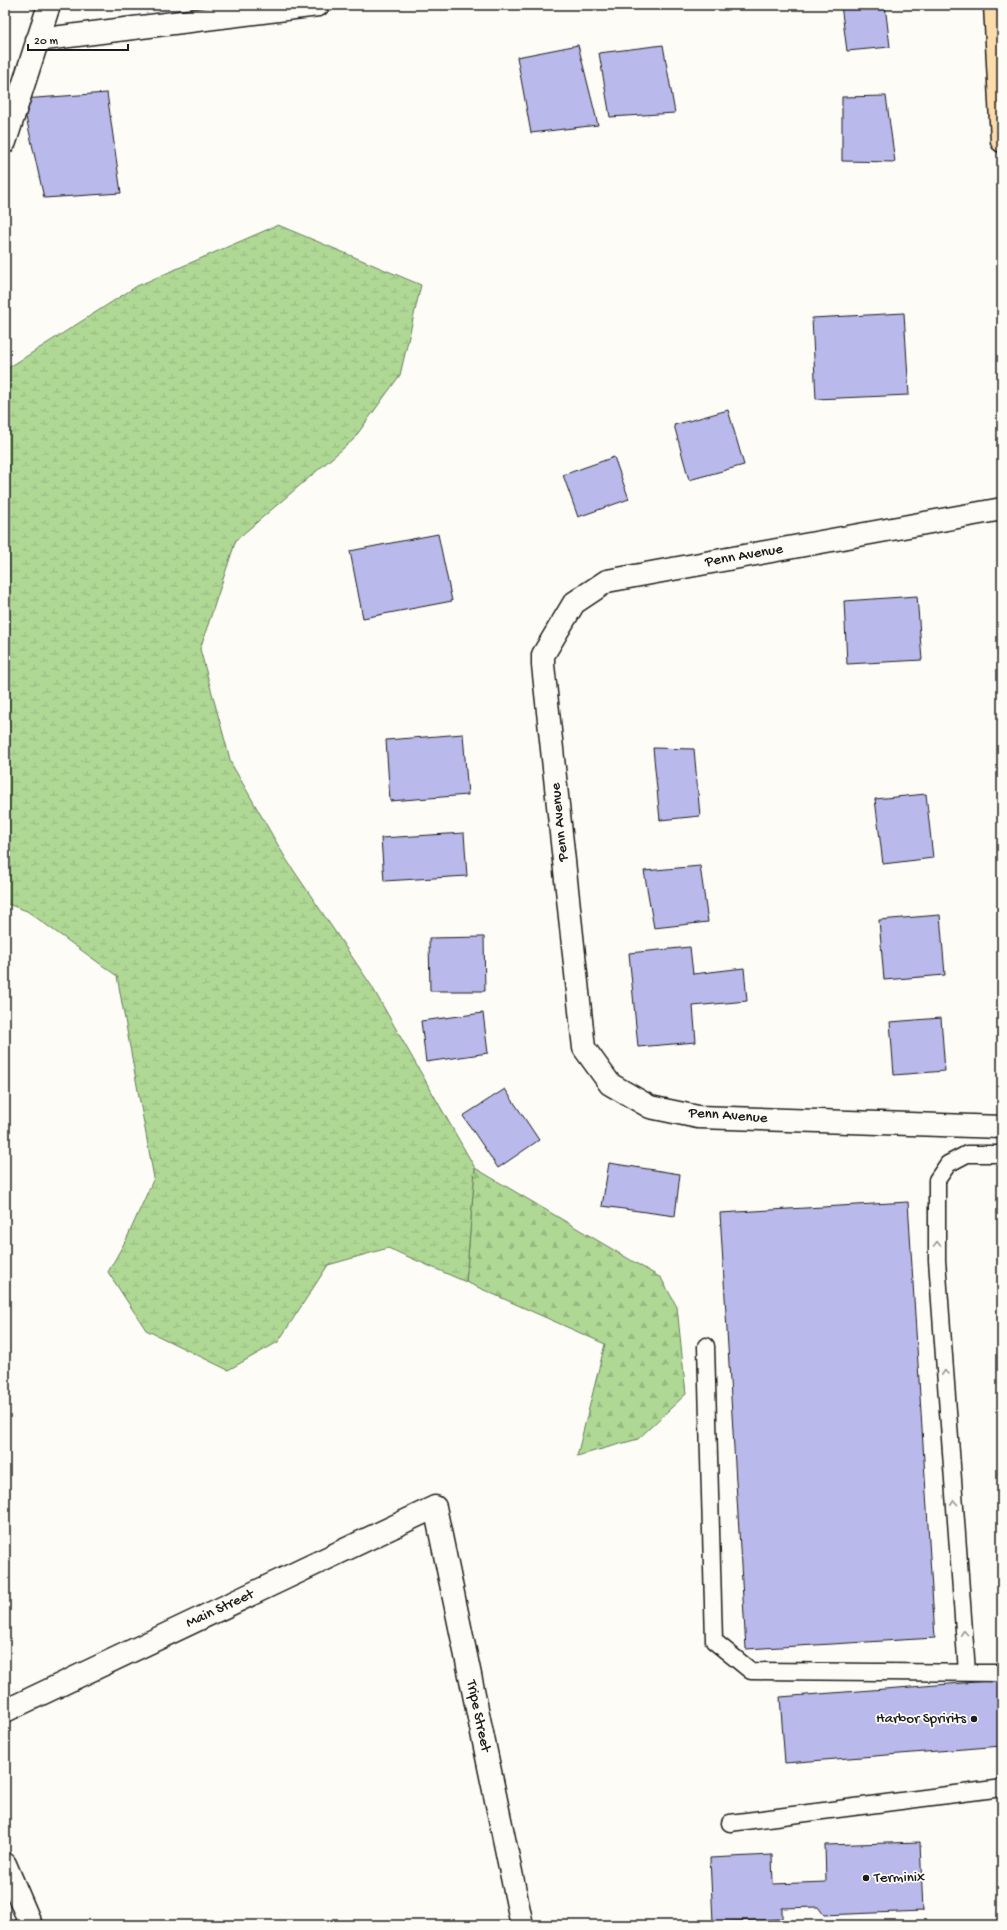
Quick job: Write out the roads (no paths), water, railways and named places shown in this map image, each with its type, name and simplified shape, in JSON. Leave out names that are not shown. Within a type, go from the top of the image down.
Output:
[{"type":"main road","points":[[995,5],[1002,141]]},
{"type":"street","points":[[5,142],[49,5]]},
{"type":"street","points":[[37,40],[318,5]]},
{"type":"street","name":"Penn Avenue","points":[[1002,509],[607,580],[574,603],[543,654],[542,665],[584,1048],[610,1084],[650,1107],[698,1117],[1002,1127]]},
{"type":"street","name":"Main Street","points":[[5,1712],[435,1507]]},
{"type":"street","name":"Tripe Street","points":[[435,1507],[522,1925]]},
{"type":"street","points":[[5,1864],[31,1925]]},
{"type":"lane","points":[[967,1672],[936,1260],[937,1180],[948,1164],[966,1154],[1002,1154]]},
{"type":"lane","points":[[706,1346],[714,1641],[751,1671],[1002,1673]]},
{"type":"lane","points":[[730,1823],[1002,1788]]},
{"type":"place","name":"Harbor Spririts","points":[[974,1719]]},
{"type":"place","name":"Terminix","points":[[866,1878]]}]
